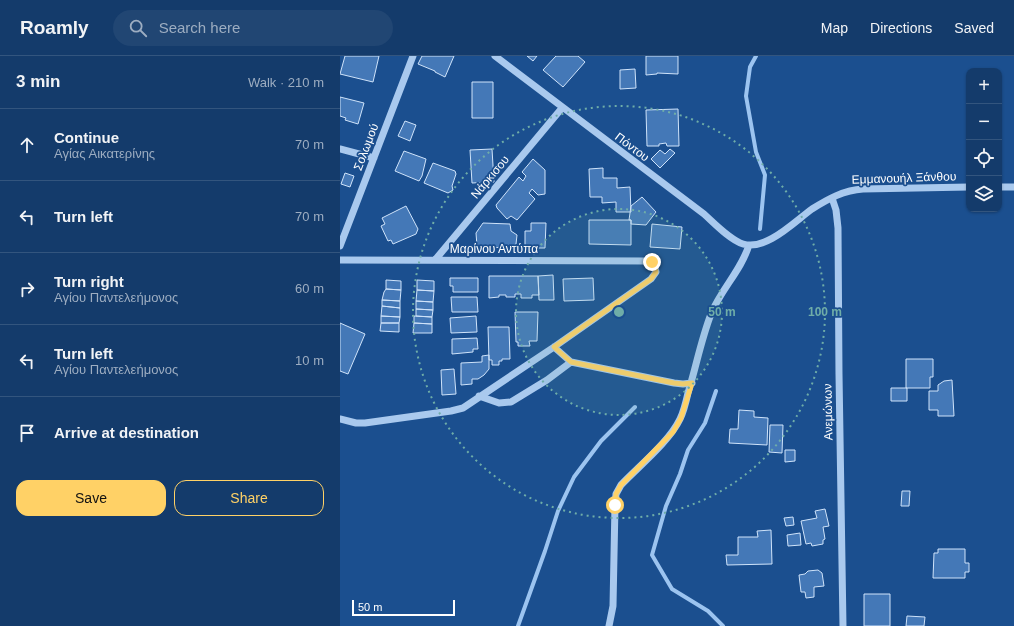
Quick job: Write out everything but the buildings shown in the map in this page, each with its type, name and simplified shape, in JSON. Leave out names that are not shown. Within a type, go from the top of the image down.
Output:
[{"type":"street","name":"Σολωμού","points":[[340,246],[413,56]]},
{"type":"street","name":"Πόντου","points":[[495,56],[704,214],[733,239],[740,243],[749,245],[759,244]]},
{"type":"street","name":"Νάρκισου","points":[[435,260],[562,108]]},
{"type":"street","points":[[340,149],[374,158]]},
{"type":"street","name":"Εμμανουήλ Ξάνθου","points":[[759,244],[770,239],[812,209],[840,193],[855,189],[966,187]]},
{"type":"street","points":[[1002,187],[1014,187]]},
{"type":"street","name":"Ανεμώνων","points":[[832,198],[836,210],[838,228],[843,626]]},
{"type":"street","points":[[610,626],[613,606],[616,494],[621,485],[673,432],[681,418],[705,332],[712,313],[716,304],[742,264],[749,245]]},
{"type":"street","name":"Μαρίνου Αντύπα","points":[[340,260],[648,261],[654,265],[656,272],[651,279],[554,347]]},
{"type":"street","points":[[340,418],[356,423],[365,423],[463,408],[554,347],[571,362],[674,383],[692,383]]},
{"type":"street","points":[[479,396],[499,403],[511,402],[547,380],[571,362]]},
{"type":"waterway","points":[[756,56],[750,67],[746,96],[756,152],[765,175],[760,229]]},
{"type":"waterway","points":[[716,391],[705,423],[688,450],[680,474],[666,506],[652,555],[672,589],[708,611],[723,626]]},
{"type":"waterway","points":[[518,626],[558,511],[574,477],[601,441],[635,407]]},
{"type":"route","points":[[615,505],[616,494],[621,485],[673,432],[685,408],[692,383],[674,383],[571,362],[554,347],[651,279],[656,272],[652,262]]}]
